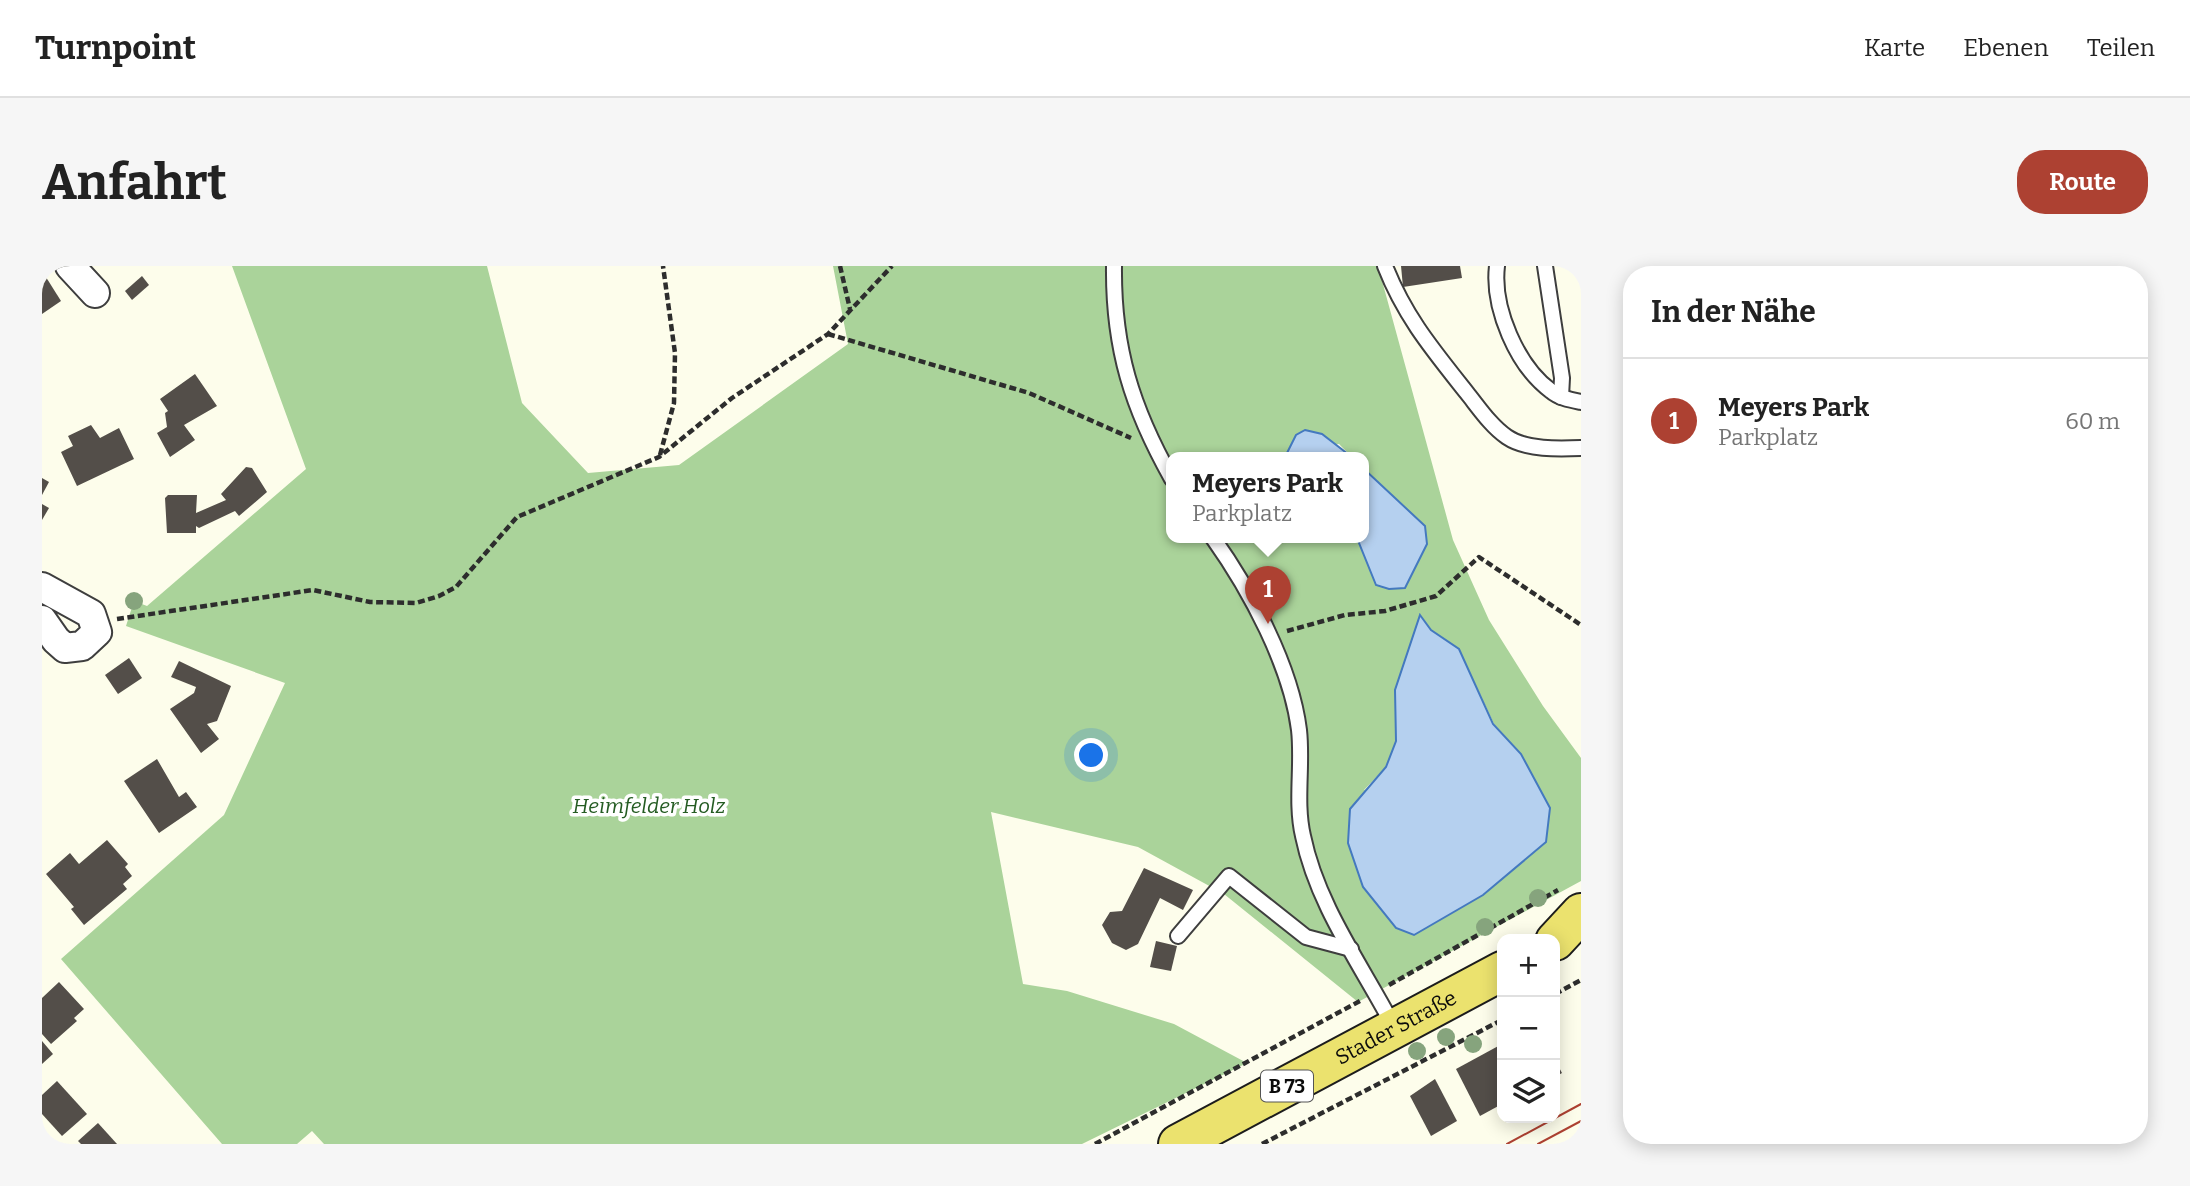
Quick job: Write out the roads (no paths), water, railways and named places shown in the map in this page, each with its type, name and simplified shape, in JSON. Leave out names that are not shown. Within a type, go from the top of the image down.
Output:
[{"type":"main road","points":[[1558,934],[1571,901]]},
{"type":"main road","points":[[1560,941],[1581,936]]},
{"type":"main road","name":"Stader Straße","points":[[1178,1144],[1497,974]]},
{"type":"street","points":[[70,266],[95,293]]},
{"type":"street","points":[[42,587],[80,606],[96,624],[97,632],[91,640],[72,649],[56,640],[42,620]]},
{"type":"lane","points":[[1114,266],[1115,324],[1121,360],[1133,400],[1166,469]]},
{"type":"lane","points":[[1385,266],[1398,299],[1413,326],[1491,423],[1509,438],[1543,447],[1581,447]]},
{"type":"lane","points":[[1497,266],[1498,295],[1511,337],[1524,362],[1551,392],[1581,402]]},
{"type":"lane","points":[[1545,266],[1562,378],[1561,397]]},
{"type":"lane","points":[[1216,543],[1246,589],[1269,636],[1299,728],[1302,834],[1313,874],[1395,1030]]},
{"type":"lane","points":[[1178,936],[1229,876],[1306,937],[1351,949]]},
{"type":"water","points":[[1305,430],[1322,434],[1345,452],[1288,452],[1296,435]]},
{"type":"water","points":[[1369,474],[1425,526],[1427,544],[1405,588],[1389,589],[1376,585],[1359,543],[1369,543]]},
{"type":"water","points":[[1420,615],[1431,630],[1459,649],[1493,724],[1521,754],[1550,808],[1546,842],[1483,895],[1414,935],[1396,928],[1363,887],[1348,843],[1350,809],[1386,767],[1396,741],[1395,690]]},
{"type":"tram line","points":[[1507,1144],[1581,1104]]},
{"type":"tram line","points":[[1538,1144],[1581,1121]]},
{"type":"place","name":"Meyers Park","points":[[1268,624]]},
{"type":"park label","name":"Heimfelder Holz","points":[[649,806]]}]
